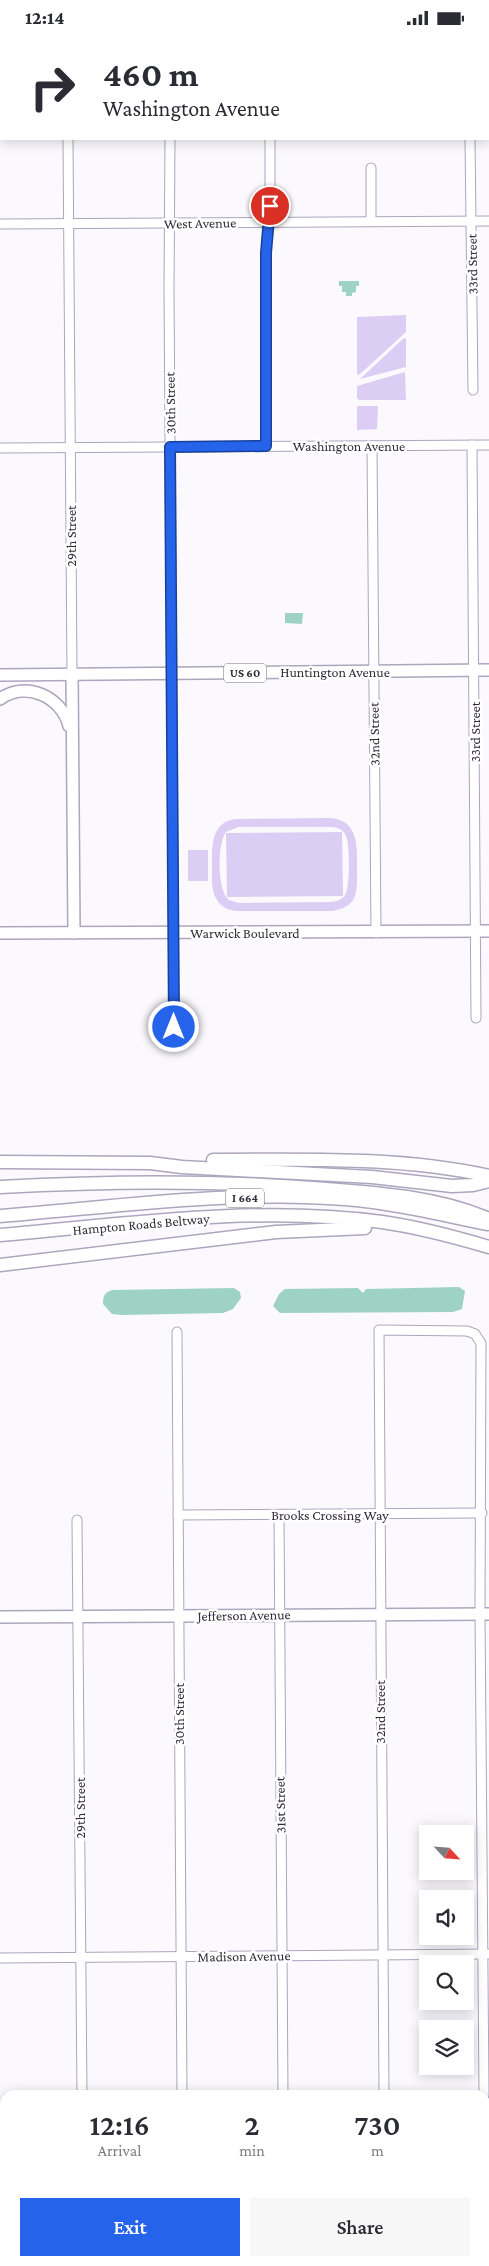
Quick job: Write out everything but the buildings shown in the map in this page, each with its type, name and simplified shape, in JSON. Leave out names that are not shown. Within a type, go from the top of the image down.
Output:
[{"type":"highway","points":[[0,1162],[150,1163],[349,1160],[424,1165],[489,1176]]},
{"type":"highway","points":[[150,1163],[182,1167],[314,1173],[463,1186],[489,1181]]},
{"type":"highway","points":[[0,1187],[65,1182],[160,1181],[294,1186],[417,1199],[469,1211],[489,1219]]},
{"type":"highway","name":"Hampton Roads Beltway","points":[[0,1216],[234,1198],[302,1197],[398,1205],[489,1225]]},
{"type":"highway","name":"Hampton Roads Beltway","points":[[0,1235],[266,1215],[384,1222],[489,1247]]},
{"type":"highway","points":[[0,1265],[306,1229],[358,1227],[416,1229]]},
{"type":"main road","name":"Huntington Avenue","points":[[0,675],[489,670]]},
{"type":"main road","name":"29th Street","points":[[72,674],[74,933]]},
{"type":"main road","points":[[0,699],[22,691],[41,694],[50,698],[64,713],[72,740]]},
{"type":"main road","name":"Warwick Boulevard","points":[[0,933],[376,933],[489,931]]},
{"type":"main road","name":"Jefferson Avenue","points":[[0,1617],[485,1614]]},
{"type":"street","name":"29th Street","points":[[68,140],[72,674]]},
{"type":"street","name":"30th Street","points":[[170,140],[174,1027]]},
{"type":"street","points":[[266,446],[266,253],[269,222],[270,140]]},
{"type":"street","name":"33rd Street","points":[[470,140],[473,390]]},
{"type":"street","points":[[371,221],[372,168]]},
{"type":"street","name":"West Avenue","points":[[0,224],[489,221]]},
{"type":"street","name":"33rd Street","points":[[472,445],[476,1018]]},
{"type":"street","name":"Washington Avenue","points":[[0,448],[489,445]]},
{"type":"street","name":"32nd Street","points":[[372,446],[376,933]]},
{"type":"street","name":"32nd Street","points":[[384,2090],[379,1330],[467,1331],[476,1334],[481,1343],[482,1513]]},
{"type":"street","name":"30th Street","points":[[177,1332],[182,2090]]},
{"type":"street","points":[[482,1513],[485,1614],[486,1954],[484,2090]]},
{"type":"street","name":"Brooks Crossing Way","points":[[178,1515],[482,1513]]},
{"type":"street","name":"31st Street","points":[[279,1515],[283,2090]]},
{"type":"street","name":"29th Street","points":[[77,1520],[82,2090]]},
{"type":"street","name":"Madison Avenue","points":[[0,1958],[486,1954]]},
{"type":"shaded area","points":[[339,281],[359,281],[359,286],[356,286],[356,292],[352,293],[352,296],[346,296],[346,292],[342,292],[342,286],[339,286]]},
{"type":"shaded area","points":[[406,315],[406,332],[359,375],[357,374],[357,317]]},
{"type":"shaded area","points":[[404,338],[406,339],[406,367],[360,379]]},
{"type":"shaded area","points":[[405,372],[406,400],[359,400],[357,398],[357,386]]},
{"type":"shaded area","points":[[357,406],[378,406],[377,429],[357,430]]},
{"type":"shaded area","points":[[285,613],[303,613],[302,624],[285,623]]},
{"type":"shaded area","points":[[330,818],[346,824],[354,836],[357,852],[357,885],[353,900],[347,906],[333,911],[236,911],[223,906],[217,900],[213,889],[212,853],[217,830],[228,821],[237,819]],"holes":[[[238,827],[337,828],[345,834],[348,848],[347,891],[338,901],[239,903],[229,900],[225,895],[220,878],[220,856],[226,832]]]},
{"type":"shaded area","points":[[342,832],[343,896],[227,897],[226,833]]},
{"type":"shaded area","points":[[188,850],[208,850],[208,881],[188,881]]},
{"type":"shaded area","points":[[459,1287],[465,1291],[462,1309],[453,1312],[280,1313],[273,1306],[279,1294],[285,1289],[358,1288],[363,1293],[366,1289]]},
{"type":"shaded area","points":[[234,1288],[240,1292],[241,1298],[233,1309],[223,1313],[122,1315],[112,1314],[103,1304],[105,1295],[112,1290]]},
{"type":"route","points":[[174,1027],[170,447],[266,446],[266,253],[270,206]]}]
